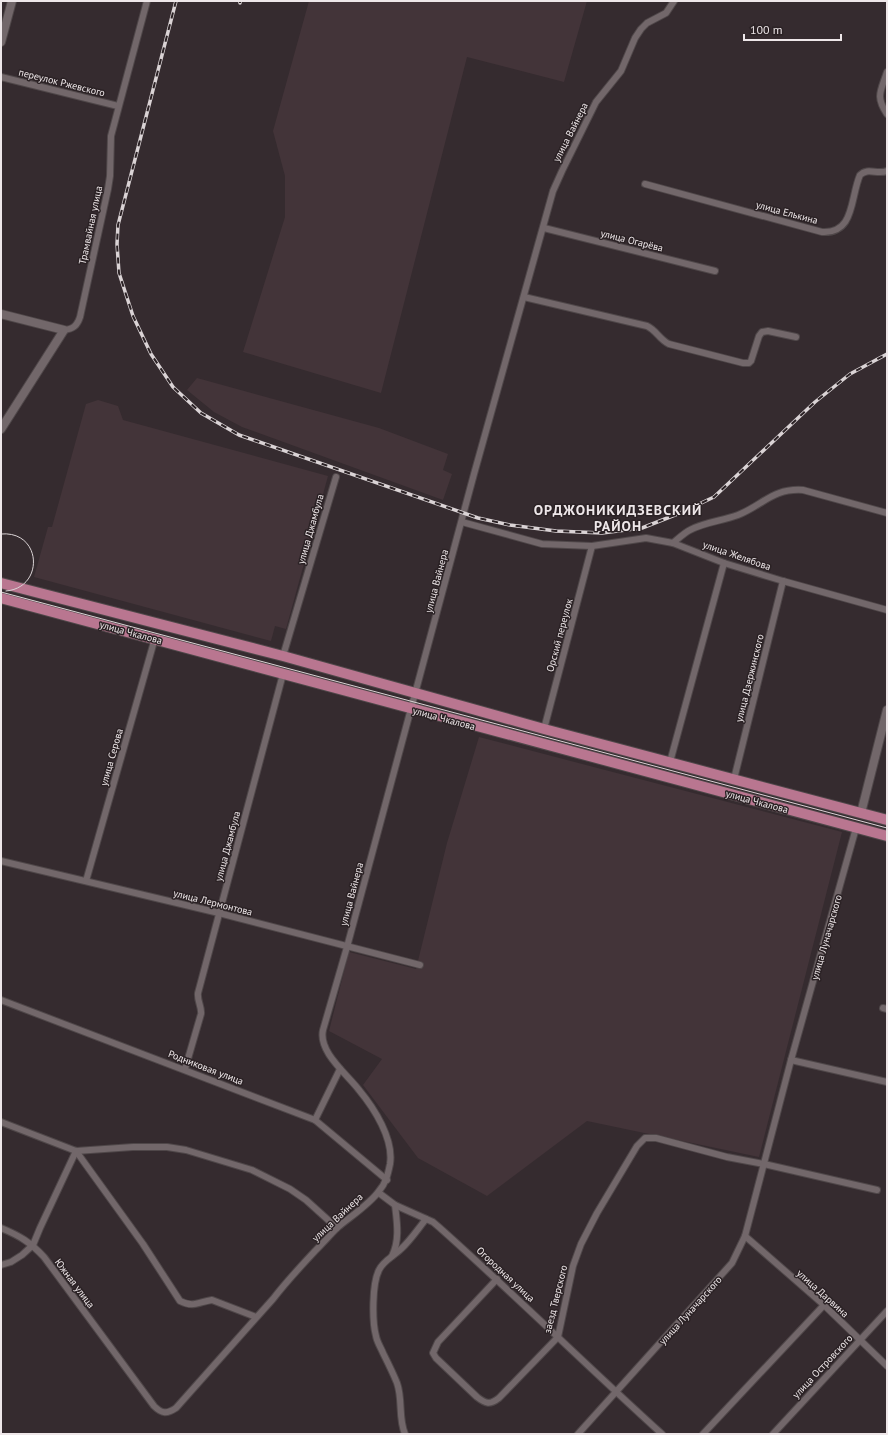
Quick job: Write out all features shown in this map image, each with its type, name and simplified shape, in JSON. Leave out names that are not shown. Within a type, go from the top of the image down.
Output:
[{"type":"main road","name":"улица Чкалова","points":[[1,583],[283,656],[544,729],[734,778],[887,820]]},
{"type":"main road","name":"улица Чкалова","points":[[1,598],[155,638],[411,709],[887,836]]},
{"type":"main road","name":"улица Луначарского","points":[[856,828],[860,813]]},
{"type":"street","points":[[1,42],[12,1]]},
{"type":"street","name":"Трамвайная улица","points":[[1,429],[64,330],[74,327],[80,317],[108,189],[111,159],[110,142],[118,106],[148,1]]},
{"type":"street","name":"улица Вайнера","points":[[176,1408],[287,1281],[337,1228],[379,1192],[387,1180],[390,1162],[390,1149],[384,1131],[372,1106],[359,1089],[340,1069],[323,1043],[322,1036],[416,694],[474,474],[556,184],[596,102],[621,71],[635,38],[641,29],[648,23],[666,13],[672,7],[674,1]]},
{"type":"street","points":[[887,72],[880,98],[882,106],[887,114]]},
{"type":"street","name":"переулок Ржевского","points":[[1,77],[118,106]]},
{"type":"street","name":"улица Елькина","points":[[645,184],[822,232],[830,232],[838,230],[845,224],[860,175],[867,171],[887,171]]},
{"type":"street","name":"улица Огарёва","points":[[544,228],[715,272]]},
{"type":"street","points":[[524,297],[647,326],[654,330],[669,344],[743,363],[751,361],[759,336],[762,332],[768,331],[796,337]]},
{"type":"street","points":[[1,314],[64,330]]},
{"type":"street","name":"улица Джамбула","points":[[283,656],[336,477]]},
{"type":"street","points":[[673,543],[689,530],[738,515],[782,491],[792,489],[803,490],[887,513]]},
{"type":"street","name":"улица Желябова","points":[[462,522],[542,544],[592,546],[646,538],[673,543],[724,563],[887,610]]},
{"type":"street","name":"Орский переулок","points":[[544,729],[592,546]]},
{"type":"street","points":[[670,762],[724,563]]},
{"type":"street","name":"улица Дзержинского","points":[[734,778],[783,581]]},
{"type":"street","name":"улица Серова","points":[[86,881],[155,638]]},
{"type":"street","name":"улица Джамбула","points":[[185,1069],[201,1014],[198,994],[283,674]]},
{"type":"street","name":"улица Луначарского","points":[[860,813],[887,710]]},
{"type":"street","name":"улица Луначарского","points":[[578,1434],[732,1263],[744,1236],[791,1060],[856,828]]},
{"type":"street","name":"улица Лермонтова","points":[[1,862],[219,913],[420,965]]},
{"type":"street","name":"Родниковая улица","points":[[1,1000],[185,1069],[315,1120],[387,1180]]},
{"type":"street","points":[[791,1060],[887,1082]]},
{"type":"street","points":[[315,1120],[340,1069]]},
{"type":"street","points":[[1,1122],[76,1151],[160,1147],[186,1150],[252,1170],[290,1189],[306,1200],[337,1228]]},
{"type":"street","name":"заезд Тверского","points":[[497,1278],[438,1342],[433,1353],[441,1363],[483,1402],[493,1403],[558,1337],[573,1266],[581,1244],[597,1213],[640,1141],[645,1138],[656,1138],[727,1157],[764,1164]]},
{"type":"street","points":[[1,1265],[11,1262],[33,1245],[76,1151]]},
{"type":"street","points":[[76,1151],[143,1244],[180,1301],[193,1305],[212,1300],[256,1317]]},
{"type":"street","points":[[764,1164],[877,1190]]},
{"type":"street","name":"Огородная улица","points":[[379,1192],[395,1205],[426,1219],[440,1228],[497,1278],[662,1434]]},
{"type":"street","points":[[390,1258],[395,1249],[397,1240],[395,1205]]},
{"type":"street","points":[[405,1434],[401,1422],[398,1386],[391,1367],[376,1337],[373,1320],[375,1280],[383,1264],[402,1249],[426,1219]]},
{"type":"street","name":"Южная улица","points":[[1,1228],[33,1245],[44,1257],[158,1410],[164,1413],[170,1412],[176,1408]]},
{"type":"street","name":"улица Дарвина","points":[[744,1236],[824,1305],[887,1366]]},
{"type":"street","points":[[703,1434],[824,1305]]},
{"type":"street","name":"улица Островского","points":[[773,1434],[887,1311]]},
{"type":"shaded area","points":[[309,1],[587,1],[564,82],[467,57],[381,393],[243,352],[285,217],[285,176],[273,131]]},
{"type":"shaded area","points":[[197,378],[379,428],[448,454],[443,470],[452,474],[443,500],[242,427],[214,412],[187,390]]},
{"type":"shaded area","points":[[98,400],[118,406],[123,420],[328,476],[286,629],[275,626],[271,641],[34,577],[48,527],[52,527],[86,404]]},
{"type":"shaded area","points":[[479,737],[842,832],[759,1157],[587,1121],[487,1196],[418,1158],[363,1085],[382,1059],[329,1031],[349,952],[416,969],[447,843]]},
{"type":"tram line","points":[[1,534],[15,535],[25,541],[31,549],[34,560],[32,571],[27,580],[19,588],[6,591]]},
{"type":"tram line","points":[[1,592],[887,828]]},
{"type":"railway","points":[[176,1],[118,225],[117,244],[119,273],[133,316],[151,354],[173,387],[201,413],[239,435],[478,518],[510,525],[556,531],[602,533],[642,528],[680,513],[714,497],[815,402],[850,374],[887,354]]},
{"type":"district","name":"ОРДЖОНИКИДЗЕВСКИЙ РАЙОН","points":[[618,518]]}]
